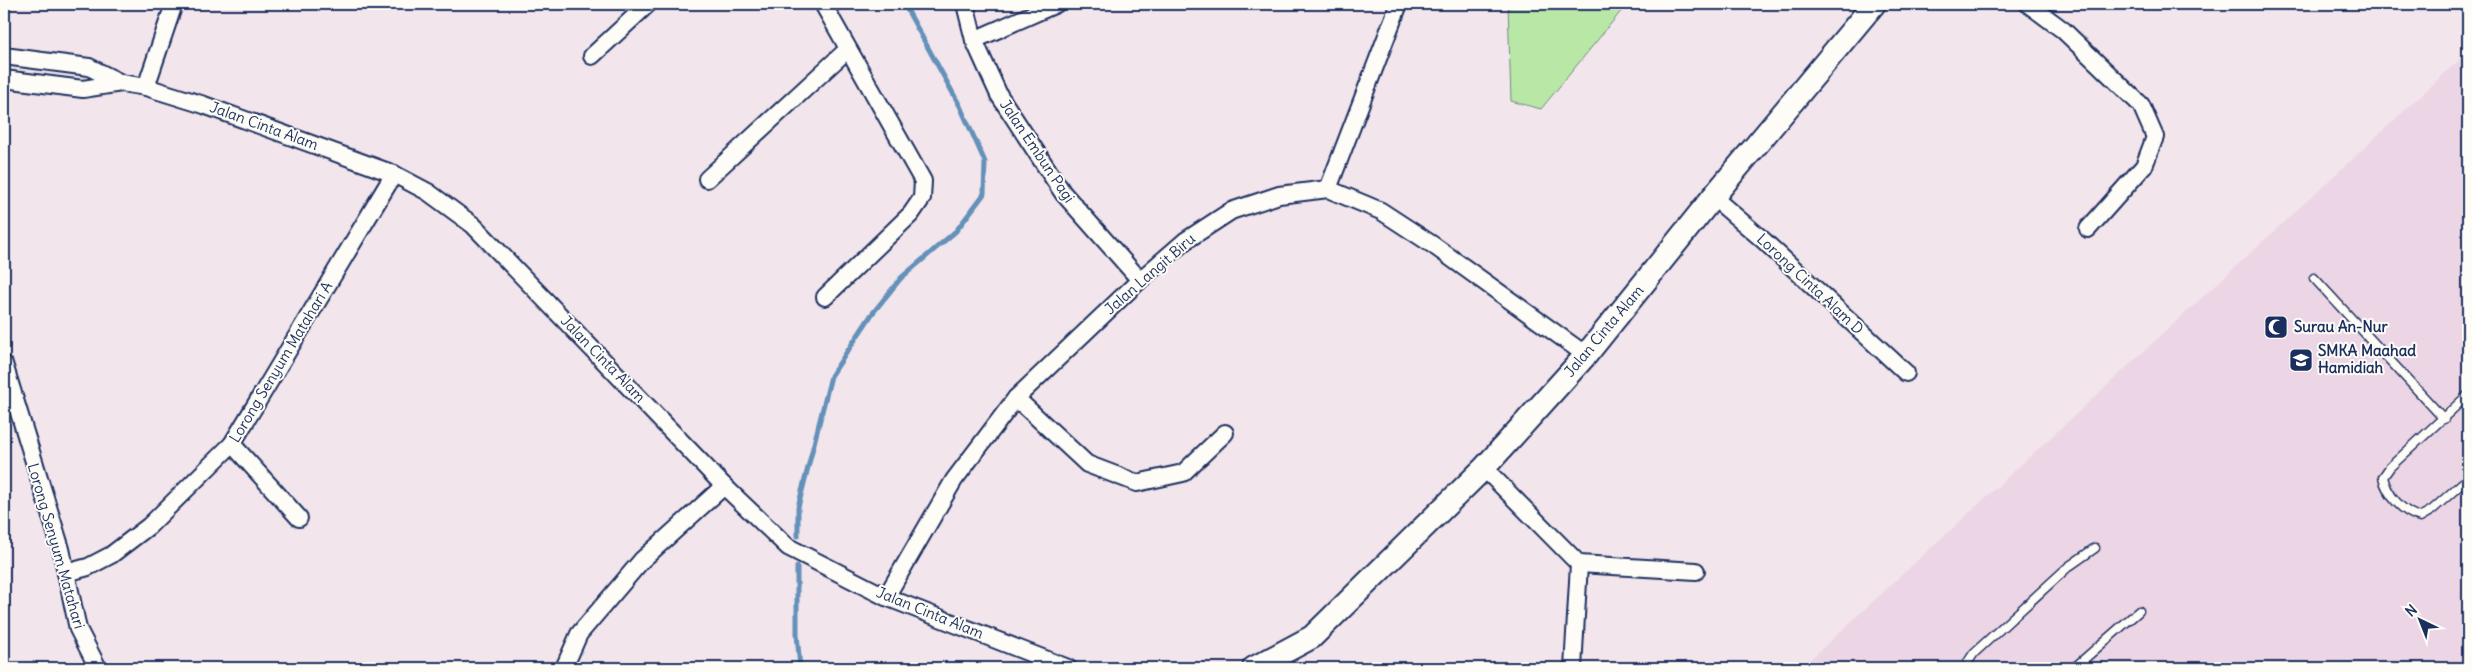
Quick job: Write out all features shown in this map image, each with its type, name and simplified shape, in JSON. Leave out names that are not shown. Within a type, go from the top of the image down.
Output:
[{"type":"street","points":[[146,87],[174,4]]},
{"type":"street","points":[[592,56],[648,4]]},
{"type":"street","points":[[823,4],[847,50],[923,181],[922,198],[911,214],[825,298]]},
{"type":"street","name":"Jalan Embun Pagi","points":[[965,4],[974,40],[999,95],[1063,193],[1140,280]]},
{"type":"street","points":[[974,40],[1056,4]]},
{"type":"street","points":[[1328,190],[1400,4]]},
{"type":"street","name":"Jalan Cinta Alam","points":[[1293,668],[1312,637],[1484,468],[1586,356],[1713,196],[1874,4]]},
{"type":"street","points":[[2028,4],[2063,30],[2141,105],[2155,137],[2144,166],[2088,229]]},
{"type":"street","points":[[707,179],[847,50]]},
{"type":"street","name":"Jalan Cinta Alam","points":[[4,56],[89,67],[121,83],[146,87],[204,105],[394,174],[428,192],[473,225],[724,486],[788,547],[886,597],[1068,668]]},
{"type":"street","name":"Jalan Cinta Alam","points":[[4,79],[83,90],[121,83]]},
{"type":"street","name":"Lorong Senyum Matahari A","points":[[66,573],[88,567],[111,555],[149,526],[232,444],[394,174]]},
{"type":"street","name":"Jalan Langit Biru","points":[[886,597],[954,480],[1016,398],[1140,280],[1185,241],[1231,210],[1279,195],[1328,190],[1381,211],[1433,245],[1586,356]]},
{"type":"street","name":"Lorong Cinta Alam D","points":[[1713,196],[1762,238],[1906,373]]},
{"type":"street","name":"Lorong Senyum Matahari","points":[[4,364],[61,549],[78,629],[98,668]]},
{"type":"street","points":[[1016,398],[1087,464],[1137,483],[1183,473],[1226,433]]},
{"type":"street","points":[[232,444],[299,518]]},
{"type":"street","points":[[1484,468],[1579,564],[1696,571]]},
{"type":"street","points":[[564,668],[579,634],[642,560],[724,486]]},
{"type":"street","points":[[1573,668],[1579,564]]},
{"type":"street","name":"Jalan Cinta Alam","points":[[1254,668],[1312,637]]},
{"type":"lane","points":[[2314,278],[2444,419]]},
{"type":"lane","points":[[2468,395],[2390,468],[2383,477],[2386,490],[2410,514],[2420,517],[2432,510],[2468,478]]},
{"type":"lane","points":[[1970,668],[1968,662],[1974,653],[2068,567],[2095,548]]},
{"type":"lane","points":[[2074,668],[2139,610]]},
{"type":"shaded area","name":"SMKA Maahad Hamidiah","points":[[2468,52],[2468,668],[1801,668]]},
{"type":"green space","points":[[1508,4],[1627,4],[1541,109],[1511,101]]},
{"type":"waterway","points":[[798,536],[798,507],[831,376],[872,314],[901,278],[956,231],[984,194],[985,162],[960,106],[904,4]]},
{"type":"waterway","points":[[797,567],[797,634],[800,668]]},
{"type":"place","name":"Surau An-Nur","points":[[2276,327]]},
{"type":"place","name":"SMKA Maahad Hamidiah","points":[[2301,360]]}]
